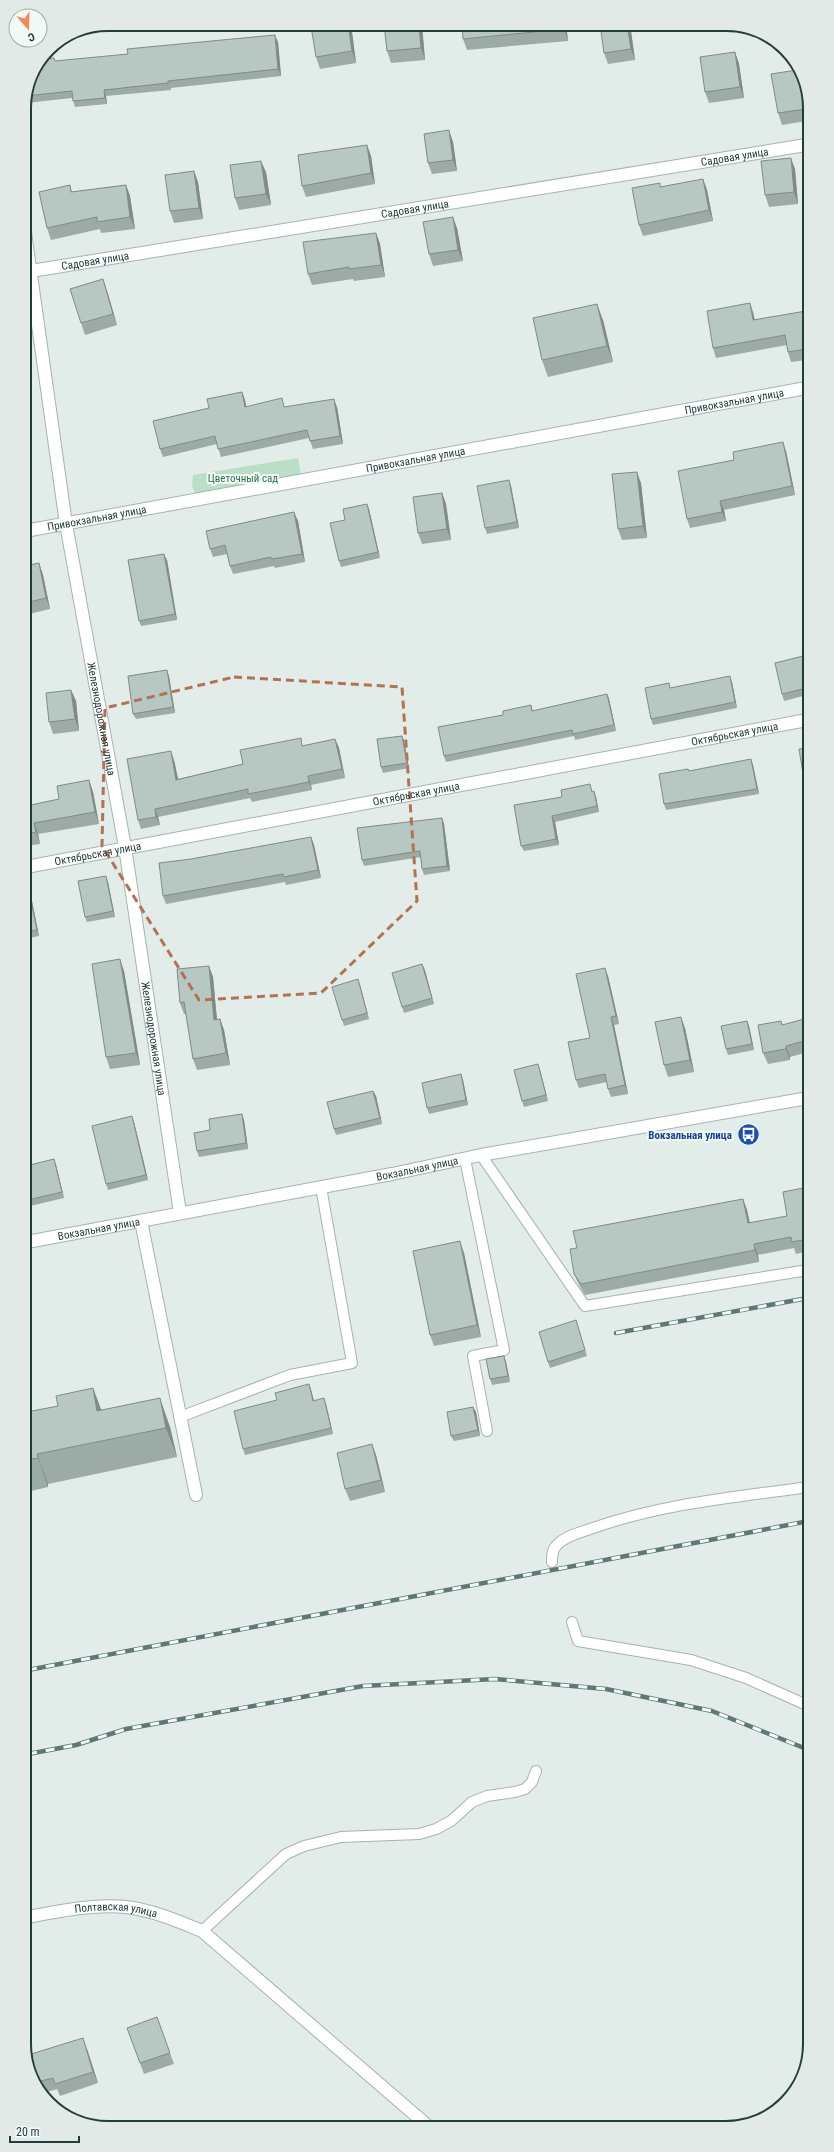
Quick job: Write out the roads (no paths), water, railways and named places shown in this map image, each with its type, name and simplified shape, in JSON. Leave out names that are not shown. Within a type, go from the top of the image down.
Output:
[{"type":"street","name":"Садовая улица","points":[[31,271],[803,145]]},
{"type":"street","name":"Железнодорожная улица","points":[[31,291],[66,524],[125,847],[180,1213]]},
{"type":"street","name":"Привокзальная улица","points":[[31,530],[803,389]]},
{"type":"street","name":"Октябрьская улица","points":[[31,866],[125,847],[803,721]]},
{"type":"street","name":"Вокзальная улица","points":[[31,1241],[321,1187],[480,1155],[803,1099]]},
{"type":"street","points":[[141,1221],[196,1495]]},
{"type":"street","name":"Полтавская улица","points":[[31,1916],[78,1908],[126,1907],[169,1917],[202,1931],[422,2121]]},
{"type":"lane","points":[[480,1155],[585,1306],[803,1271]]},
{"type":"lane","points":[[465,1159],[504,1350],[473,1356],[487,1430]]},
{"type":"lane","points":[[180,1417],[290,1375],[352,1362],[321,1187]]},
{"type":"lane","points":[[552,1562],[552,1554],[556,1545],[571,1536],[616,1519],[728,1498],[803,1488]]},
{"type":"lane","points":[[572,1622],[578,1641],[691,1660],[746,1678],[803,1703]]},
{"type":"lane","points":[[202,1931],[286,1854],[304,1846],[341,1837],[419,1834],[436,1829],[451,1821],[472,1802],[487,1796],[524,1789],[532,1782],[536,1771]]},
{"type":"railway","points":[[616,1333],[803,1299]]},
{"type":"railway","points":[[31,1669],[803,1522]]},
{"type":"railway","points":[[31,1753],[76,1745],[126,1729],[363,1686],[495,1679],[606,1689],[712,1711],[803,1748]]},
{"type":"place","name":"Вокзальная улица","points":[[748,1135]]},
{"type":"park label","name":"Цветочный сад","points":[[243,478]]}]
